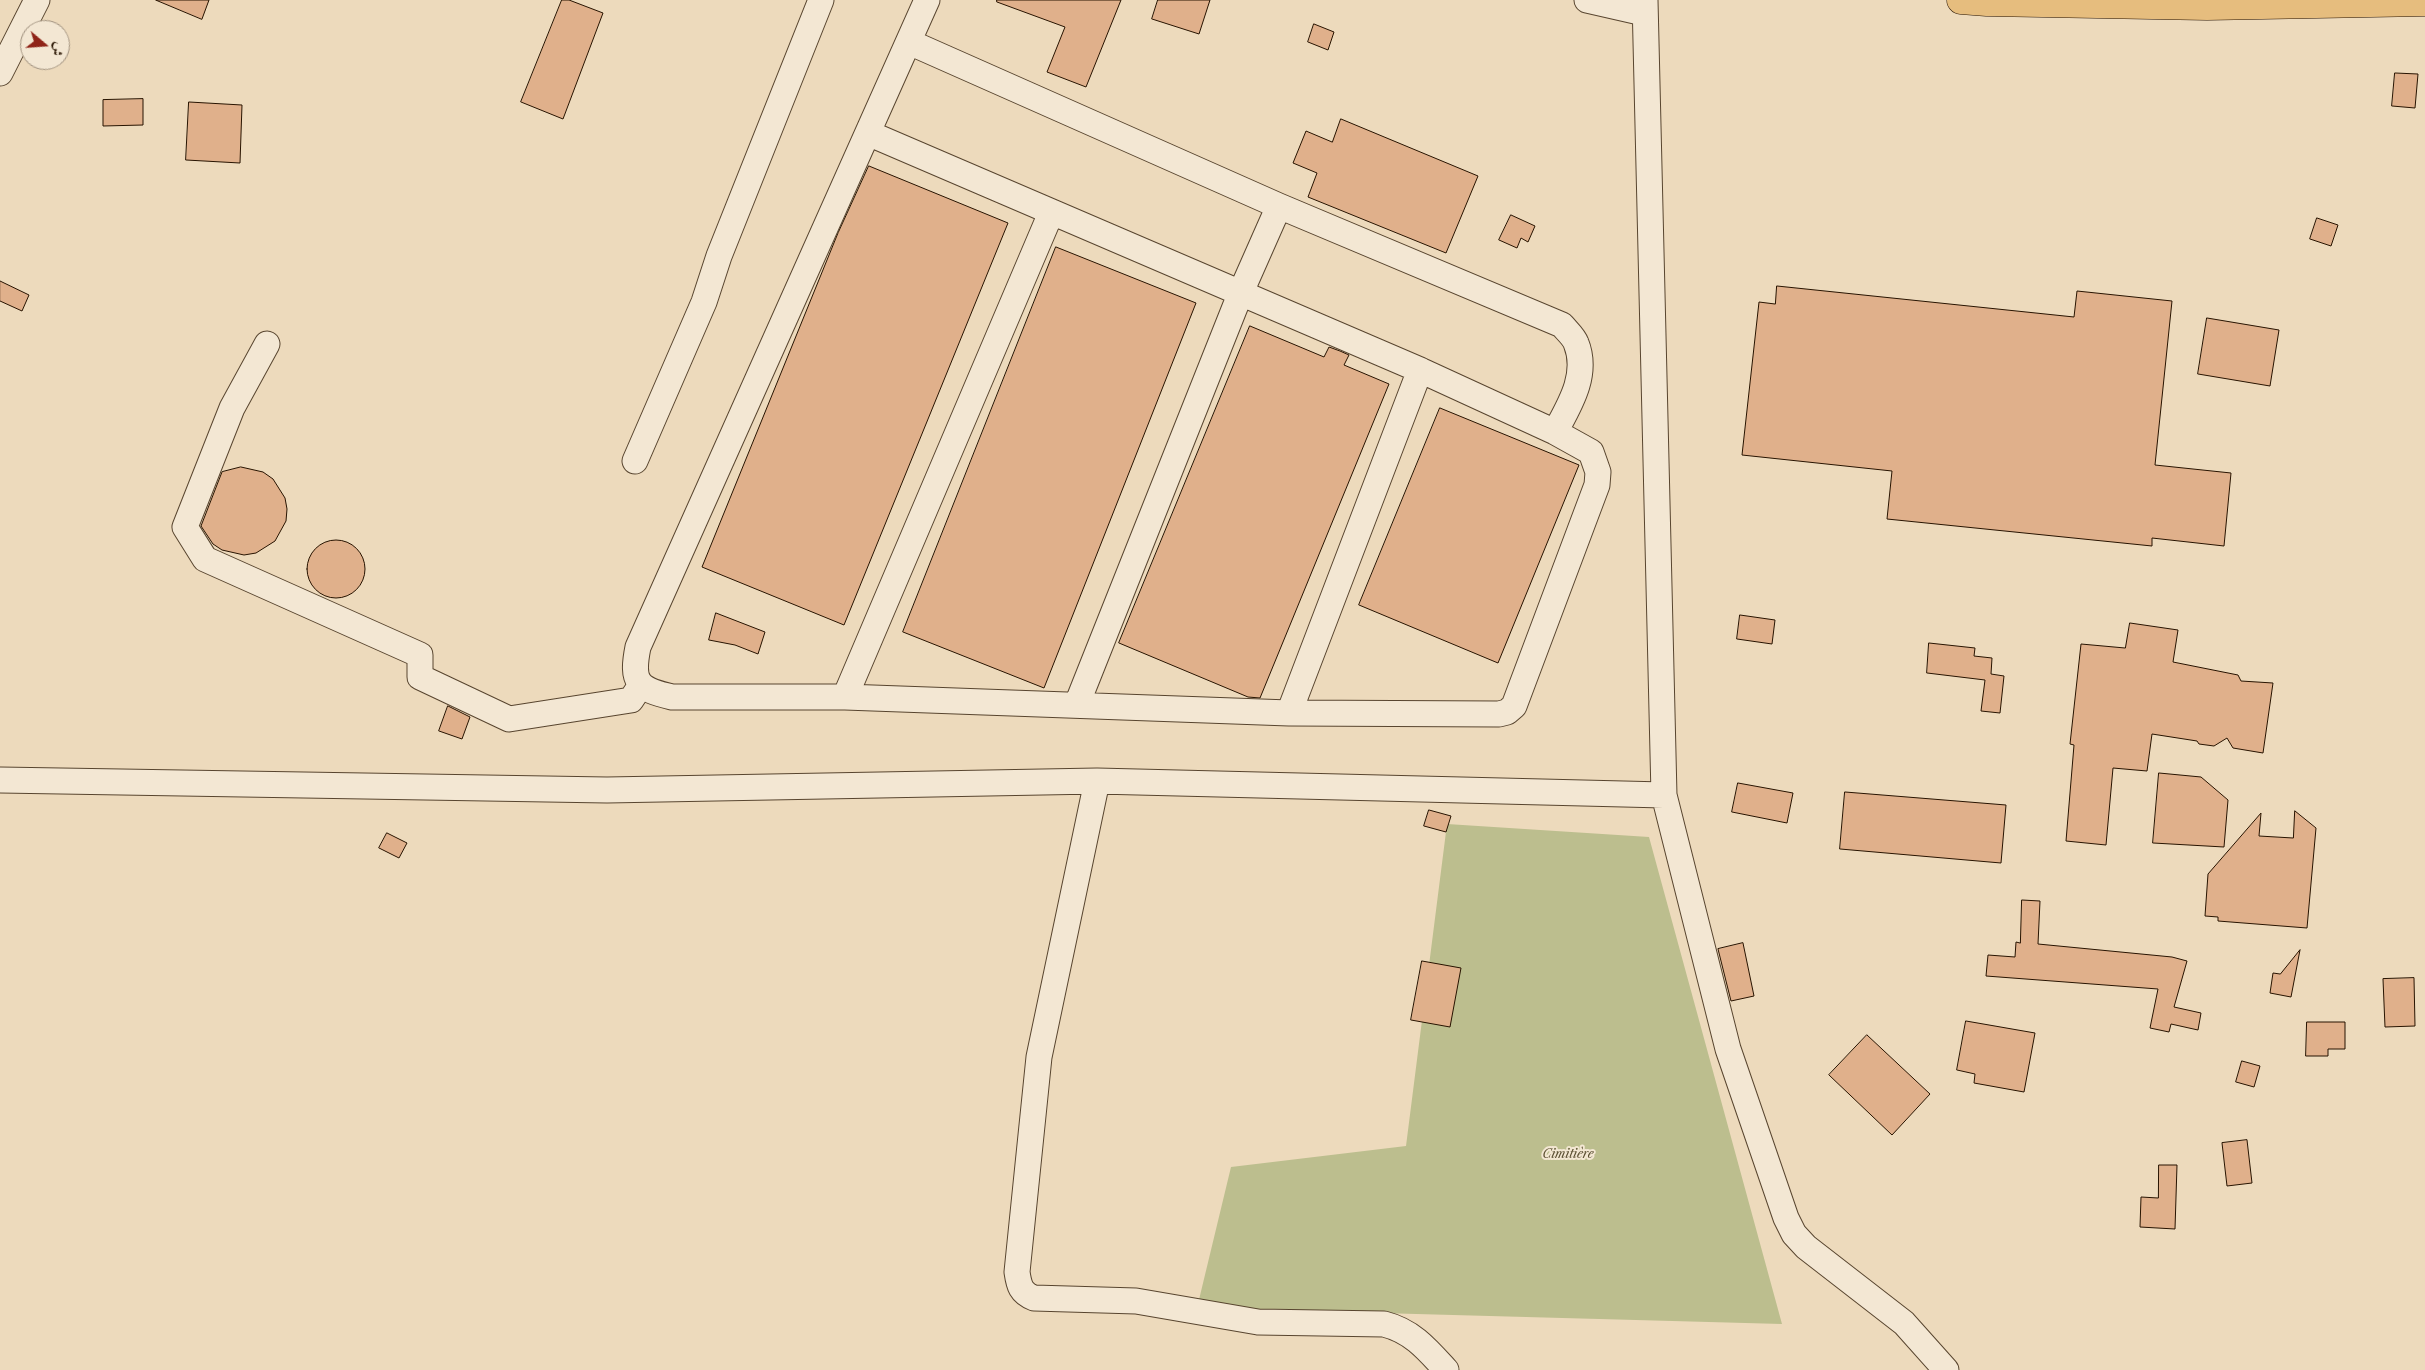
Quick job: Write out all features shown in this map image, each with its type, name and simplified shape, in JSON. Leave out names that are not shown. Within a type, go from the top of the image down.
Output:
[{"type":"highway","points":[[1961,0],[1996,3],[2207,6],[2425,2]]},
{"type":"street","points":[[0,72],[37,0]]},
{"type":"street","points":[[635,461],[704,302],[719,256],[821,0]]},
{"type":"street","points":[[868,133],[1420,370],[1555,432],[1592,452],[1598,472],[1597,485],[1514,706],[1507,712],[1499,714],[1289,713],[845,697],[672,696],[655,693],[641,685],[633,670],[638,647],[927,0]]},
{"type":"street","points":[[1587,0],[1645,6],[1664,795],[1728,1049],[1786,1218],[1794,1234],[1806,1247],[1904,1323],[1946,1370]]},
{"type":"street","points":[[909,42],[1280,206],[1562,325],[1576,343],[1580,366],[1576,394],[1555,432]]},
{"type":"street","points":[[1077,704],[1241,292],[1280,206]]},
{"type":"street","points":[[845,697],[1052,213]]},
{"type":"street","points":[[267,344],[232,408],[186,527],[205,559],[420,655],[420,677],[509,719],[632,700],[641,685]]},
{"type":"street","points":[[1289,713],[1420,370]]},
{"type":"street","points":[[0,780],[607,790],[1097,781],[1664,795]]},
{"type":"street","points":[[1097,781],[1039,1057],[1017,1272],[1020,1289],[1027,1296],[1034,1298],[1136,1301],[1258,1322],[1384,1324],[1399,1328],[1412,1336],[1446,1370]]},
{"type":"green space","name":"Cimitière","points":[[1447,824],[1649,837],[1782,1324],[1197,1308],[1231,1167],[1406,1146]]},
{"type":"building","points":[[156,0],[209,0],[202,19]]},
{"type":"building","points":[[562,0],[569,0],[603,13],[563,119],[521,102]]},
{"type":"building","points":[[997,0],[1121,0],[1086,87],[1047,72],[1065,27],[997,2]]},
{"type":"building","points":[[1158,0],[1210,0],[1199,34],[1152,19]]},
{"type":"building","points":[[1314,24],[1334,32],[1328,50],[1308,42]]},
{"type":"building","points":[[2395,73],[2418,74],[2415,108],[2392,106]]},
{"type":"building","points":[[143,99],[143,125],[103,126],[103,100]]},
{"type":"building","points":[[189,102],[242,105],[240,163],[186,160]]},
{"type":"building","points":[[1341,119],[1478,176],[1446,253],[1308,197],[1317,173],[1293,163],[1306,131],[1332,142]]},
{"type":"building","points":[[869,166],[1008,223],[844,625],[702,567],[838,233]]},
{"type":"building","points":[[1511,215],[1535,226],[1528,242],[1521,238],[1517,248],[1499,240]]},
{"type":"building","points":[[2317,218],[2338,225],[2331,246],[2310,239]]},
{"type":"building","points":[[1056,247],[1196,303],[1044,688],[903,632]]},
{"type":"building","points":[[0,281],[29,295],[22,311],[0,301]]},
{"type":"building","points":[[1777,286],[2074,317],[2077,291],[2172,301],[2155,465],[2231,473],[2224,546],[2152,538],[2152,546],[1887,519],[1892,471],[1742,455],[1759,302],[1775,304]]},
{"type":"building","points":[[2207,318],[2279,330],[2270,386],[2198,374]]},
{"type":"building","points":[[1250,326],[1324,357],[1329,347],[1340,351],[1349,355],[1344,365],[1389,384],[1260,698],[1248,697],[1119,643]]},
{"type":"building","points":[[1440,408],[1579,465],[1498,663],[1359,605]]},
{"type":"building","points":[[241,467],[263,472],[273,479],[285,498],[287,509],[286,521],[275,541],[256,553],[244,555],[222,550],[213,544],[201,526],[222,472]]},
{"type":"building","points":[[330,540],[342,540],[357,548],[365,563],[365,575],[357,590],[342,598],[330,598],[315,590],[307,575],[307,563],[315,548]]},
{"type":"building","points":[[716,613],[765,632],[758,654],[735,645],[709,640]]},
{"type":"building","points":[[1740,615],[1775,620],[1772,644],[1737,639]]},
{"type":"building","points":[[2130,623],[2178,630],[2173,662],[2238,675],[2241,681],[2273,683],[2263,753],[2233,748],[2227,738],[2214,746],[2199,744],[2197,741],[2152,734],[2147,771],[2113,768],[2106,845],[2066,841],[2074,745],[2070,744],[2081,644],[2125,648]]},
{"type":"building","points":[[1929,643],[1975,648],[1974,656],[1992,658],[1991,674],[2004,676],[2000,713],[1981,711],[1985,680],[1927,673]]},
{"type":"building","points":[[448,706],[470,717],[462,739],[439,731]]},
{"type":"building","points":[[2159,773],[2201,777],[2228,800],[2224,847],[2153,843]]},
{"type":"building","points":[[1738,783],[1793,793],[1787,823],[1732,812]]},
{"type":"building","points":[[1845,792],[2006,805],[2001,863],[1840,849]]},
{"type":"building","points":[[1429,810],[1451,816],[1446,832],[1424,826]]},
{"type":"building","points":[[2295,811],[2316,828],[2307,928],[2218,921],[2218,917],[2205,916],[2208,874],[2261,813],[2259,836],[2293,838]]},
{"type":"building","points":[[387,833],[407,843],[399,858],[379,848]]},
{"type":"building","points":[[2022,900],[2040,901],[2038,944],[2172,957],[2187,961],[2174,1007],[2201,1013],[2198,1030],[2171,1024],[2169,1032],[2150,1028],[2158,989],[1986,976],[1988,955],[2015,957],[2016,942],[2020,943]]},
{"type":"building","points":[[1743,943],[1754,996],[1731,1001],[1718,949]]},
{"type":"building","points":[[2300,950],[2291,997],[2270,993],[2273,973],[2280,974]]},
{"type":"building","points":[[1422,961],[1461,968],[1450,1027],[1411,1020]]},
{"type":"building","points":[[2414,978],[2415,1026],[2385,1027],[2383,979]]},
{"type":"building","points":[[1966,1021],[2035,1033],[2024,1092],[1974,1083],[1975,1074],[1957,1070]]},
{"type":"building","points":[[2307,1022],[2345,1022],[2345,1049],[2328,1049],[2328,1056],[2306,1056]]},
{"type":"building","points":[[1867,1035],[1930,1094],[1892,1135],[1829,1075]]},
{"type":"building","points":[[2242,1061],[2260,1066],[2254,1087],[2236,1082]]},
{"type":"building","points":[[2247,1140],[2252,1183],[2227,1186],[2222,1143]]},
{"type":"building","points":[[2159,1165],[2177,1165],[2175,1229],[2140,1227],[2141,1197],[2158,1198]]}]
